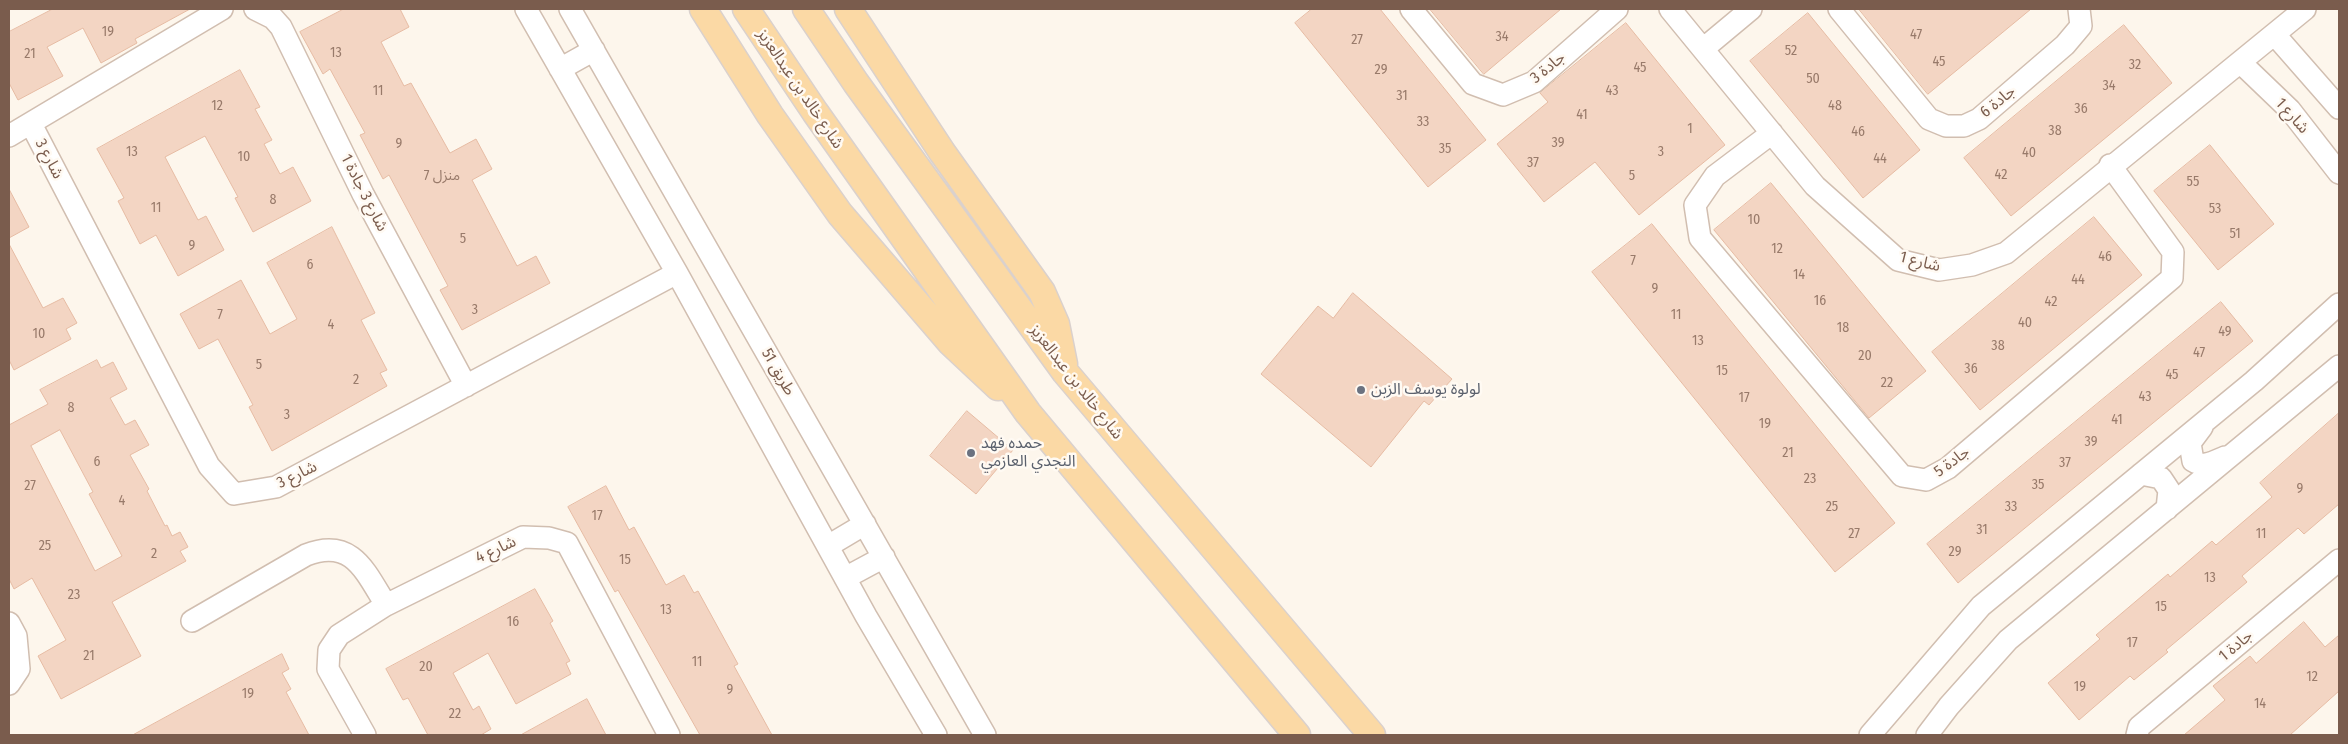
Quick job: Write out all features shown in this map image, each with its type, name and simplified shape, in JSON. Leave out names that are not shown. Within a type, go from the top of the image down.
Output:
[{"type":"main road","points":[[704,9],[770,116],[840,214],[951,343],[971,364],[1028,413]]},
{"type":"main road","name":"شارع خالد بن عبدالعزيز","points":[[746,9],[815,112],[1028,413],[1297,735]]},
{"type":"main road","name":"شارع خالد بن عبدالعزيز","points":[[806,9],[856,83],[1065,372],[1372,735]]},
{"type":"main road","points":[[848,9],[942,152],[1042,292],[1056,324],[1065,372]]},
{"type":"street","points":[[9,136],[222,9]]},
{"type":"street","name":"شارع 3 جادة 1","points":[[255,9],[273,18],[281,27],[363,194],[466,386]]},
{"type":"street","points":[[526,9],[677,273],[845,578],[936,735]]},
{"type":"street","name":"طريق 51","points":[[570,9],[985,735]]},
{"type":"street","name":"جادة 3","points":[[1411,9],[1473,84],[1503,95],[1534,82],[1617,9]]},
{"type":"street","name":"شارع 1","points":[[1670,9],[1815,186],[1898,260],[1939,270],[1972,265],[2006,253],[2110,165],[2240,63],[2305,9]]},
{"type":"street","points":[[1703,49],[1751,9]]},
{"type":"street","name":"جادة 6","points":[[1839,9],[1913,102],[1929,119],[1946,126],[1964,126],[1979,119],[2066,46],[2081,26],[2078,9]]},
{"type":"street","points":[[2275,35],[2339,108]]},
{"type":"street","points":[[560,69],[594,50]]},
{"type":"street","name":"شارع 1","points":[[2240,63],[2290,110],[2339,173]]},
{"type":"street","name":"شارع 3","points":[[31,124],[210,466],[234,494],[276,486],[677,273]]},
{"type":"street","name":"جادة 5","points":[[1772,133],[1715,176],[1695,206],[1700,238],[1902,476],[1926,480],[1948,468],[2172,278],[2173,252],[2110,165]]},
{"type":"street","points":[[1870,735],[1981,606],[2254,382],[2339,304]]},
{"type":"street","points":[[1927,735],[1949,706],[2008,640],[2339,366]]},
{"type":"street","points":[[2208,419],[2190,443],[2193,461],[2199,465],[2208,464],[2236,453]]},
{"type":"street","points":[[2141,474],[2161,478],[2168,490],[2167,510]]},
{"type":"street","points":[[828,546],[865,524]]},
{"type":"street","name":"شارع 4","points":[[365,735],[328,669],[329,650],[338,635],[386,605],[523,537],[550,538],[567,543],[669,735]]},
{"type":"street","points":[[192,621],[306,555],[320,549],[337,549],[352,556],[363,567],[386,605]]},
{"type":"street","points":[[845,578],[884,557]]},
{"type":"street","name":"جادة 1","points":[[2137,735],[2139,726],[2339,560]]},
{"type":"street","points":[[9,623],[16,636],[18,669],[9,684]]},
{"type":"building","points":[[53,9],[190,9],[135,39],[137,43],[101,63],[83,28],[47,47],[63,76],[18,100],[9,83],[9,32]]},
{"type":"building","points":[[344,9],[400,9],[409,27],[381,42],[404,86],[411,83],[450,153],[476,139],[492,169],[472,180],[517,266],[536,256],[550,283],[462,330],[440,290],[448,286],[389,175],[383,179],[360,135],[365,133],[330,69],[323,74],[300,32]]},
{"type":"building","points":[[1312,9],[1380,9],[1486,140],[1428,187],[1295,23]]},
{"type":"building","points":[[1430,9],[1561,9],[1484,74]]},
{"type":"building","points":[[1859,9],[2031,9],[1928,94]]},
{"type":"building","points":[[1808,13],[1920,150],[1863,198],[1750,61]]},
{"type":"building","points":[[1626,23],[1725,145],[1639,215],[1595,162],[1544,202],[1497,144],[1548,102],[1540,93]]},
{"type":"building","points":[[2124,25],[2172,83],[2011,216],[1964,158]]},
{"type":"building","points":[[240,70],[260,107],[255,109],[272,140],[264,144],[280,174],[293,167],[311,201],[253,232],[235,198],[238,197],[205,136],[165,157],[198,220],[206,216],[224,250],[178,276],[156,235],[140,244],[118,201],[124,198],[97,149]]},
{"type":"building","points":[[2210,145],[2274,224],[2218,270],[2154,191]]},
{"type":"building","points":[[1771,183],[1926,371],[1869,418],[1714,230]]},
{"type":"building","points":[[9,189],[29,227],[9,238]]},
{"type":"building","points":[[2094,217],[2142,275],[1980,410],[1932,352]]},
{"type":"building","points":[[1652,224],[1895,523],[1835,572],[1592,272]]},
{"type":"building","points":[[332,227],[375,313],[361,320],[387,370],[380,373],[387,386],[272,451],[249,407],[253,405],[218,339],[199,349],[180,314],[241,280],[270,334],[297,319],[267,263]]},
{"type":"building","points":[[9,244],[43,308],[63,298],[77,323],[66,329],[71,339],[14,370],[9,360]]},
{"type":"building","name":"لولوة يوسف الزبن","points":[[1353,293],[1452,379],[1429,405],[1424,401],[1371,467],[1261,374],[1318,306],[1333,318]]},
{"type":"building","points":[[2221,302],[2253,341],[1958,583],[1927,544]]},
{"type":"building","points":[[97,360],[101,368],[113,362],[127,389],[110,398],[125,425],[135,420],[149,445],[130,455],[149,489],[147,491],[165,526],[167,525],[172,536],[180,532],[188,547],[180,551],[186,561],[112,602],[141,656],[61,699],[38,656],[66,640],[32,578],[14,589],[9,579],[9,425],[48,404],[40,390]],"holes":[[[60,430],[93,492],[89,494],[122,556],[95,571],[31,446]]]},
{"type":"building","name":"حمده فهد النجدي العازمي","points":[[967,411],[1013,450],[976,494],[930,456]]},
{"type":"building","points":[[2339,413],[2339,504],[2304,534],[2298,528],[2242,576],[2247,582],[2166,650],[2168,652],[2134,680],[2130,676],[2079,720],[2048,683],[2100,639],[2096,635],[2168,574],[2170,577],[2212,541],[2216,545],[2272,497],[2260,483]]},
{"type":"building","points":[[606,486],[629,530],[634,527],[666,585],[684,575],[694,593],[698,591],[738,664],[734,666],[772,735],[700,735],[618,590],[615,592],[568,507]]},
{"type":"building","points":[[535,589],[553,621],[550,623],[570,661],[566,663],[571,674],[516,704],[488,653],[453,673],[473,710],[479,706],[491,729],[481,735],[428,735],[408,698],[403,700],[386,669]]},
{"type":"building","points":[[2304,622],[2325,647],[2339,635],[2339,691],[2290,735],[2184,735],[2225,700],[2213,686],[2250,656],[2256,663]]},
{"type":"building","points":[[282,654],[289,669],[282,673],[291,689],[286,692],[309,735],[133,735]]},
{"type":"building","points":[[587,699],[606,735],[521,735]]},
{"type":"place","name":"لولوة يوسف الزبن","points":[[1361,390]]},
{"type":"place","name":"حمده فهد النجدي العازمي","points":[[971,453]]}]
